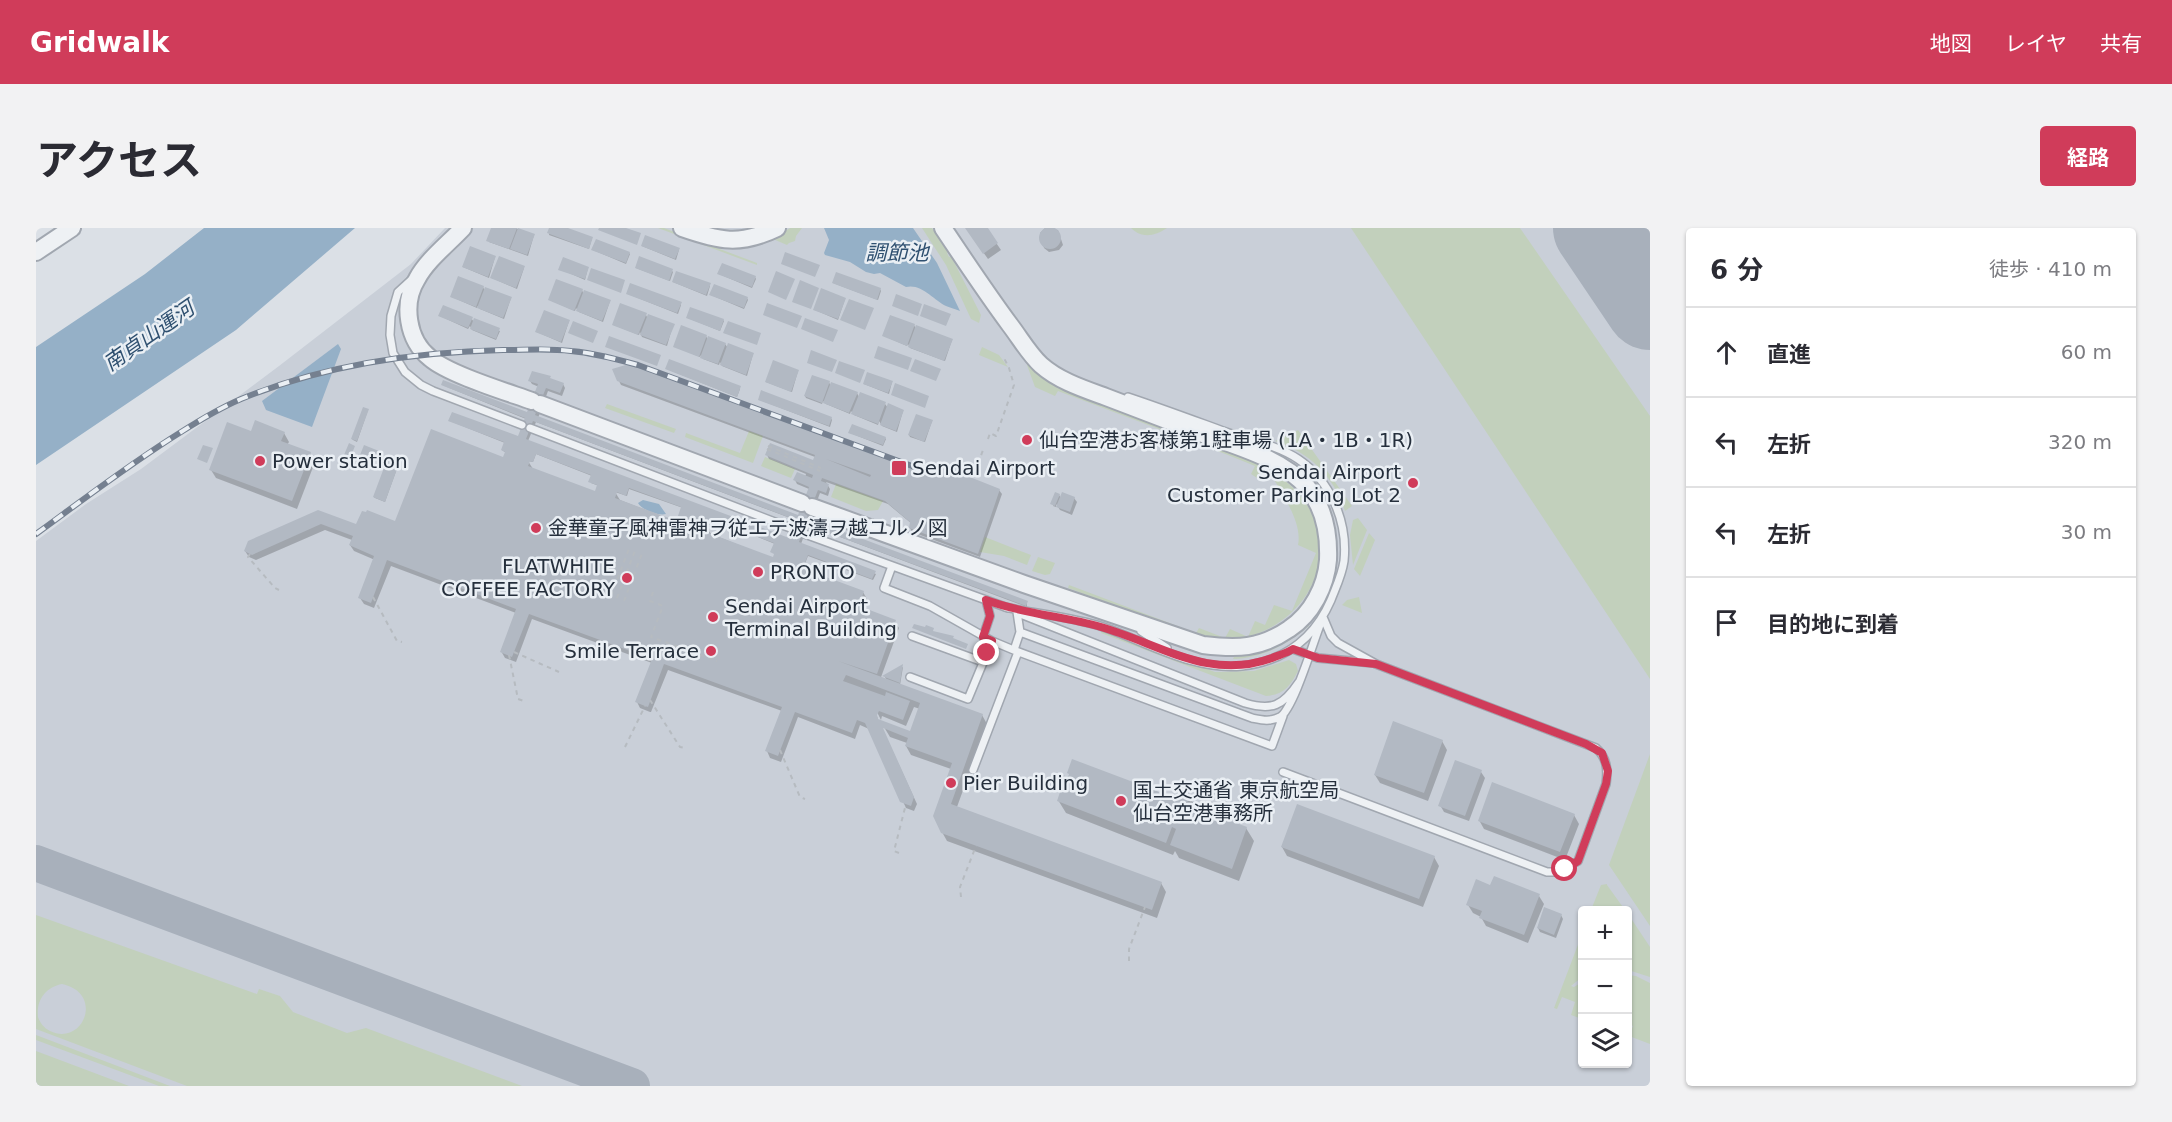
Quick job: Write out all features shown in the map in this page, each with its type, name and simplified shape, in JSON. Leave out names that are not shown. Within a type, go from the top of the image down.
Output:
[{"type":"street","points":[[36,252],[72,228]]},
{"type":"street","points":[[464,228],[423,270],[412,289],[408,308],[417,344],[431,360],[451,370],[807,505],[1203,645],[1232,649],[1253,646],[1272,639],[1291,628],[1300,620],[1320,591],[1327,570],[1326,528],[1319,507],[1308,489],[1283,467],[1249,451],[1074,385],[1041,365],[974,274],[944,228]]},
{"type":"street","points":[[682,228],[711,238],[732,241],[748,239],[777,228]]},
{"type":"lane","points":[[423,270],[398,292],[391,316],[390,335],[393,353],[405,372],[433,391],[522,425]]},
{"type":"lane","points":[[892,566],[884,588],[930,606],[983,637],[1272,746],[1339,581],[1344,562],[1344,544],[1339,513],[1329,491],[1313,471],[1297,459],[1273,447],[1115,392],[1074,385]]},
{"type":"lane","points":[[530,428],[793,529]]},
{"type":"lane","points":[[802,533],[1005,607],[1245,703],[1262,708],[1278,704],[1299,682]]},
{"type":"lane","points":[[983,637],[990,616],[986,600]]},
{"type":"lane","points":[[1005,607],[1101,627],[1214,666],[1259,663],[1293,649],[1310,635],[1323,617]]},
{"type":"lane","points":[[973,770],[1016,651],[1020,632],[1017,612]]},
{"type":"lane","points":[[1283,772],[1548,872],[1557,872],[1578,861],[1606,784],[1608,771],[1602,753],[1586,744],[1376,664],[1338,643],[1331,636],[1323,617]]},
{"type":"lane","points":[[1123,618],[1177,654]]},
{"type":"lane","points":[[1020,632],[1252,718],[1269,721],[1283,716]]},
{"type":"lane","points":[[912,636],[983,662]]},
{"type":"lane","points":[[910,676],[968,699],[992,641]]},
{"type":"lane","points":[[1293,649],[1318,658],[1376,664]]},
{"type":"path","points":[[988,439],[990,433],[996,436],[1014,385],[1010,368],[1003,356]]},
{"type":"path","points":[[768,448],[820,470]]},
{"type":"path","points":[[975,472],[984,450]]},
{"type":"path","points":[[611,596],[630,546]]},
{"type":"path","points":[[617,598],[636,548]]},
{"type":"path","points":[[624,601],[643,550]]},
{"type":"path","points":[[249,554],[248,557],[279,590]]},
{"type":"path","points":[[653,592],[650,601],[663,606],[651,637],[717,661]]},
{"type":"path","points":[[373,597],[397,641],[402,642]]},
{"type":"path","points":[[514,652],[559,672]]},
{"type":"path","points":[[508,655],[519,699],[524,701]]},
{"type":"path","points":[[650,700],[680,747],[685,748]]},
{"type":"path","points":[[625,747],[645,706]]},
{"type":"path","points":[[780,750],[800,797],[805,799]]},
{"type":"path","points":[[899,853],[894,851],[906,804]]},
{"type":"path","points":[[961,897],[960,887],[976,846]]},
{"type":"path","points":[[1129,961],[1129,949],[1145,907]]},
{"type":"shaded area","name":"Sendai Airport","points":[[445,228],[1650,228],[1650,1086],[36,1086],[36,541],[86,504],[141,469],[411,264]]},
{"type":"green space","points":[[658,228],[664,228],[757,263],[757,265]]},
{"type":"green space","points":[[790,228],[802,228],[795,241],[787,245],[773,239]]},
{"type":"green space","points":[[922,228],[932,228],[949,257],[951,256],[981,315],[979,323],[971,319],[946,265]]},
{"type":"green space","points":[[1131,228],[1167,228],[1158,233],[1144,235]]},
{"type":"green space","points":[[1351,228],[1520,228],[1650,416],[1650,679]]},
{"type":"green space","points":[[982,347],[999,355],[1008,367],[979,355]]},
{"type":"green space","points":[[1028,364],[1268,469],[1257,478],[1251,474],[1255,466],[1228,455],[1058,391],[1055,396],[1035,387]]},
{"type":"green space","points":[[607,404],[676,429],[674,433],[605,408]]},
{"type":"green space","points":[[1298,430],[1352,506],[1345,511],[1334,487],[1319,467],[1299,452],[1275,441]]},
{"type":"green space","points":[[749,431],[763,436],[753,463],[685,437],[686,433],[740,453]]},
{"type":"green space","points":[[765,457],[795,469],[791,478],[761,466]]},
{"type":"green space","points":[[1268,469],[1298,493],[1316,522],[1320,546],[1318,569],[1309,590],[1295,609],[1276,624],[1248,636],[1255,621],[1265,625],[1274,605],[1292,611],[1316,553],[1298,545],[1299,536],[1294,516]]},
{"type":"green space","points":[[836,484],[883,501],[878,510],[866,511],[831,497]]},
{"type":"green space","points":[[1358,518],[1367,530],[1353,565],[1350,535],[1353,520]]},
{"type":"green space","points":[[1369,533],[1375,540],[1360,576],[1354,569]]},
{"type":"green space","points":[[985,537],[1031,555],[1027,565],[1004,556],[980,552]]},
{"type":"green space","points":[[1038,557],[1055,563],[1050,574],[1045,575],[1032,571]]},
{"type":"green space","points":[[1069,585],[1195,632],[1130,612],[1068,588]]},
{"type":"green space","points":[[1359,597],[1362,613],[1342,605],[1347,600]]},
{"type":"green space","points":[[1308,623],[1309,626],[1283,645],[1254,656],[1233,659],[1273,646]]},
{"type":"green space","points":[[1199,628],[1225,638],[1230,629],[1247,636],[1224,640],[1196,633]]},
{"type":"green space","points":[[1102,630],[1215,672],[1254,671],[1289,660],[1296,664],[1298,671],[1286,689],[1266,696],[1101,633]]},
{"type":"green space","points":[[1650,754],[1650,926],[1609,865]]},
{"type":"green space","points":[[1607,884],[1622,906],[1593,906],[1601,885]]},
{"type":"green space","points":[[36,915],[257,994],[259,989],[280,996],[293,1012],[347,1033],[366,1028],[522,1086],[187,1086],[36,1029]],"holes":[[[62,984],[75,989],[83,997],[86,1007],[80,1026],[72,1032],[62,1034],[50,1031],[38,1017],[40,1000],[51,988]]]},
{"type":"green space","points":[[1632,920],[1650,947],[1650,977],[1632,971]]},
{"type":"green space","points":[[1578,945],[1578,980],[1571,986],[1578,984],[1578,1018],[1571,1015],[1575,1002],[1562,997],[1557,1009],[1554,1008]]},
{"type":"green space","points":[[1632,976],[1650,983],[1650,1044],[1632,1037]]},
{"type":"green space","points":[[36,1035],[170,1086],[159,1086],[36,1040]]},
{"type":"green space","points":[[36,1051],[129,1086],[36,1086]]},
{"type":"water","name":"南貞山運河","points":[[204,228],[355,228],[236,330],[36,465],[36,347],[145,274]]},
{"type":"water","name":"調節池","points":[[824,228],[913,228],[937,263],[960,311],[946,306],[917,287],[906,287],[880,273],[866,272],[850,262],[825,255],[829,240]]},
{"type":"water","points":[[338,344],[341,349],[312,427],[266,410],[262,401]]},
{"type":"water","points":[[643,500],[659,504],[666,514],[655,513],[643,508],[638,503]]},
{"type":"building","points":[[1046,227],[1054,227],[1061,234],[1061,242],[1054,249],[1046,249],[1039,242],[1039,234]]},
{"type":"building","points":[[491,228],[517,228],[509,249],[486,241]]},
{"type":"building","points":[[518,228],[535,234],[527,255],[510,249]]},
{"type":"building","points":[[549,228],[568,228],[593,237],[589,249],[547,233]]},
{"type":"building","points":[[599,228],[626,228],[641,233],[637,245],[598,230]]},
{"type":"building","points":[[965,228],[988,228],[998,243],[983,254]]},
{"type":"building","points":[[645,235],[680,248],[675,259],[641,246]]},
{"type":"building","points":[[596,239],[630,252],[626,263],[591,250]]},
{"type":"building","points":[[470,246],[496,256],[488,277],[462,267]]},
{"type":"building","points":[[785,252],[820,265],[815,277],[781,264]]},
{"type":"building","points":[[499,256],[525,266],[516,288],[490,278]]},
{"type":"building","points":[[639,256],[673,269],[669,281],[635,268]]},
{"type":"building","points":[[563,257],[589,267],[585,279],[558,270]]},
{"type":"building","points":[[722,263],[756,276],[752,287],[717,274]]},
{"type":"building","points":[[591,268],[625,280],[621,293],[587,280]]},
{"type":"building","points":[[676,271],[711,283],[706,295],[672,282]]},
{"type":"building","points":[[776,271],[795,279],[786,300],[768,292]]},
{"type":"building","points":[[836,272],[881,288],[877,300],[832,283]]},
{"type":"building","points":[[458,276],[484,286],[476,307],[450,297]]},
{"type":"building","points":[[556,279],[583,289],[574,311],[548,300]]},
{"type":"building","points":[[800,280],[819,288],[811,309],[792,302]]},
{"type":"building","points":[[630,283],[682,302],[677,313],[626,294]]},
{"type":"building","points":[[714,284],[748,297],[744,308],[709,295]]},
{"type":"building","points":[[485,287],[512,297],[503,318],[477,308]]},
{"type":"building","points":[[821,288],[846,298],[838,319],[813,310]]},
{"type":"building","points":[[584,290],[611,300],[602,321],[576,311]]},
{"type":"building","points":[[896,294],[922,304],[918,316],[892,306]]},
{"type":"building","points":[[849,299],[874,308],[865,330],[840,320]]},
{"type":"building","points":[[620,303],[647,313],[638,335],[612,325]]},
{"type":"building","points":[[767,303],[802,316],[797,328],[763,315]]},
{"type":"building","points":[[924,304],[951,314],[946,326],[920,316]]},
{"type":"building","points":[[443,305],[473,317],[468,328],[438,316]]},
{"type":"building","points":[[690,307],[724,319],[720,331],[686,318]]},
{"type":"building","points":[[544,310],[570,320],[561,342],[535,332]]},
{"type":"building","points":[[648,314],[675,324],[666,345],[640,335]]},
{"type":"building","points":[[890,315],[915,324],[907,346],[882,336]]},
{"type":"building","points":[[474,318],[500,328],[496,339],[470,329]]},
{"type":"building","points":[[805,318],[838,330],[833,342],[801,329]]},
{"type":"building","points":[[573,321],[598,331],[593,343],[568,333]]},
{"type":"building","points":[[728,321],[761,333],[757,345],[723,333]]},
{"type":"building","points":[[681,325],[707,335],[699,357],[673,347]]},
{"type":"building","points":[[916,325],[953,339],[944,361],[908,347]]},
{"type":"building","points":[[609,336],[661,355],[657,366],[605,347]]},
{"type":"building","points":[[708,336],[726,343],[718,364],[700,358]]},
{"type":"building","points":[[728,343],[754,353],[746,375],[720,365]]},
{"type":"building","points":[[878,346],[912,358],[908,370],[874,358]]},
{"type":"building","points":[[811,350],[837,360],[832,372],[807,363]]},
{"type":"building","points":[[669,359],[741,386],[737,397],[665,369]]},
{"type":"building","points":[[915,359],[941,369],[936,381],[910,371]]},
{"type":"building","points":[[773,360],[799,370],[791,392],[765,382]]},
{"type":"building","points":[[839,361],[865,370],[860,383],[835,373]]},
{"type":"building","name":"Sendai Airport Terminal Building","points":[[636,362],[925,471],[932,462],[1000,489],[978,554],[909,528],[910,522],[885,501],[822,478],[821,481],[829,484],[826,493],[818,490],[807,518],[1028,601],[1026,606],[805,524],[799,542],[876,571],[872,579],[808,555],[804,565],[800,563],[799,567],[864,591],[859,606],[896,620],[877,674],[838,661],[983,714],[951,804],[1162,882],[1152,910],[941,833],[933,816],[952,763],[905,746],[908,738],[883,728],[914,797],[911,806],[900,802],[865,723],[857,720],[852,733],[795,712],[778,756],[765,751],[782,707],[664,664],[648,707],[645,706],[635,702],[652,659],[529,614],[512,657],[500,652],[516,609],[387,560],[371,603],[358,598],[374,556],[349,545],[353,536],[321,524],[252,555],[244,551],[248,541],[318,510],[356,524],[362,511],[367,510],[395,521],[431,429],[503,457],[505,452],[501,450],[504,442],[448,421],[452,412],[518,436],[525,418],[441,385],[443,380],[527,412],[538,384],[528,381],[532,371],[551,376],[550,378],[564,383],[560,393],[546,388],[535,415],[798,515],[809,487],[793,480],[797,472],[812,478],[813,475],[765,455],[770,443],[813,460],[815,455],[617,381],[612,369]],"holes":[[[533,421],[796,520],[789,538],[526,439]],[[536,454],[591,475],[588,482],[597,485],[595,491],[528,466],[530,461],[533,462]],[[826,459],[871,475],[870,477]],[[629,488],[681,507],[678,516],[687,519],[685,524],[615,498],[617,492],[626,496]],[[719,522],[774,543],[770,552],[774,554],[773,557],[706,532],[708,527],[717,530]],[[846,675],[920,703],[910,731],[878,719],[879,711],[903,720],[910,701],[886,692],[885,696],[843,681]]]},
{"type":"building","points":[[867,372],[893,381],[888,393],[863,384]]},
{"type":"building","points":[[812,375],[830,381],[822,403],[804,396]]},
{"type":"building","points":[[831,382],[858,392],[849,413],[823,403]]},
{"type":"building","points":[[895,383],[929,396],[925,408],[891,395]]},
{"type":"building","points":[[761,390],[832,417],[829,426],[758,400]]},
{"type":"building","points":[[860,392],[886,402],[878,424],[851,414]]},
{"type":"building","points":[[888,403],[904,410],[896,431],[880,425]]},
{"type":"building","points":[[363,407],[369,409],[357,441],[351,439]]},
{"type":"building","points":[[916,414],[933,420],[924,442],[908,435]]},
{"type":"building","name":"Power station","points":[[255,420],[285,432],[281,441],[311,452],[292,501],[209,470],[227,422],[251,431]]},
{"type":"building","points":[[852,424],[886,437],[883,445],[848,433]]},
{"type":"building","points":[[349,443],[355,446],[350,458],[344,455]]},
{"type":"building","points":[[203,445],[213,448],[207,463],[197,459]]},
{"type":"building","points":[[364,445],[379,451],[373,467],[358,460]]},
{"type":"building","points":[[388,457],[400,461],[385,502],[373,497]]},
{"type":"building","points":[[342,462],[348,464],[345,471],[339,469]]},
{"type":"building","points":[[1055,492],[1060,494],[1055,506],[1050,504]]},
{"type":"building","points":[[1062,492],[1075,497],[1070,512],[1056,507]]},
{"type":"building","points":[[914,624],[925,627],[926,625],[934,628],[933,631],[954,636],[953,638],[968,644],[966,649],[912,628]]},
{"type":"building","points":[[903,664],[900,683],[882,676]]},
{"type":"building","points":[[1393,721],[1443,740],[1424,793],[1374,775]]},
{"type":"building","points":[[1072,759],[1157,791],[1169,800],[1187,790],[1192,799],[1174,809],[1174,823],[1178,824],[1186,804],[1247,827],[1232,869],[1170,845],[1176,829],[1172,827],[1166,843],[1057,801],[1065,783],[1052,778],[1055,772],[1068,777],[1067,773]]},
{"type":"building","points":[[1455,760],[1482,770],[1465,816],[1438,806]]},
{"type":"building","points":[[1492,782],[1575,814],[1560,852],[1478,821]]},
{"type":"building","points":[[1297,804],[1435,856],[1419,899],[1281,847]]},
{"type":"building","points":[[1494,876],[1540,894],[1524,935],[1479,918],[1482,911],[1466,905],[1476,879],[1490,885]]},
{"type":"building","points":[[1544,907],[1562,914],[1554,935],[1537,928]]},
{"type":"taxiway","points":[[36,863],[632,1086]]},
{"type":"runway","points":[[1598,228],[1650,305]]},
{"type":"railway","points":[[36,534],[162,444],[210,414],[241,399],[304,377],[370,362],[470,351],[562,350],[588,353],[638,365],[923,470]]},
{"type":"place","name":"仙台空港お客様第1駐車場 (1A・1B・1R)","points":[[1027,440]]},
{"type":"place","name":"Power station","points":[[260,461]]},
{"type":"place","name":"Sendai Airport","points":[[899,468]]},
{"type":"place","name":"Sendai Airport Customer Parking Lot 2","points":[[1413,483]]},
{"type":"place","name":"金華童子風神雷神ヲ従エテ波濤ヲ越ユルノ図","points":[[536,528]]},
{"type":"place","name":"PRONTO","points":[[758,572]]},
{"type":"place","name":"FLATWHITE COFFEE FACTORY","points":[[627,578]]},
{"type":"place","name":"Sendai Airport Terminal Building","points":[[713,617]]},
{"type":"place","name":"Smile Terrace","points":[[711,651]]},
{"type":"place","name":"Pier Building","points":[[951,783]]},
{"type":"place","name":"国土交通省 東京航空局 仙台空港事務所","points":[[1121,801]]},
{"type":"route","points":[[987,653],[992,641],[983,637],[990,616],[986,600],[1005,607],[1101,627],[1214,666],[1259,663],[1293,649],[1318,658],[1376,664],[1586,744],[1602,753],[1608,771],[1606,784],[1578,861],[1565,869]]}]
